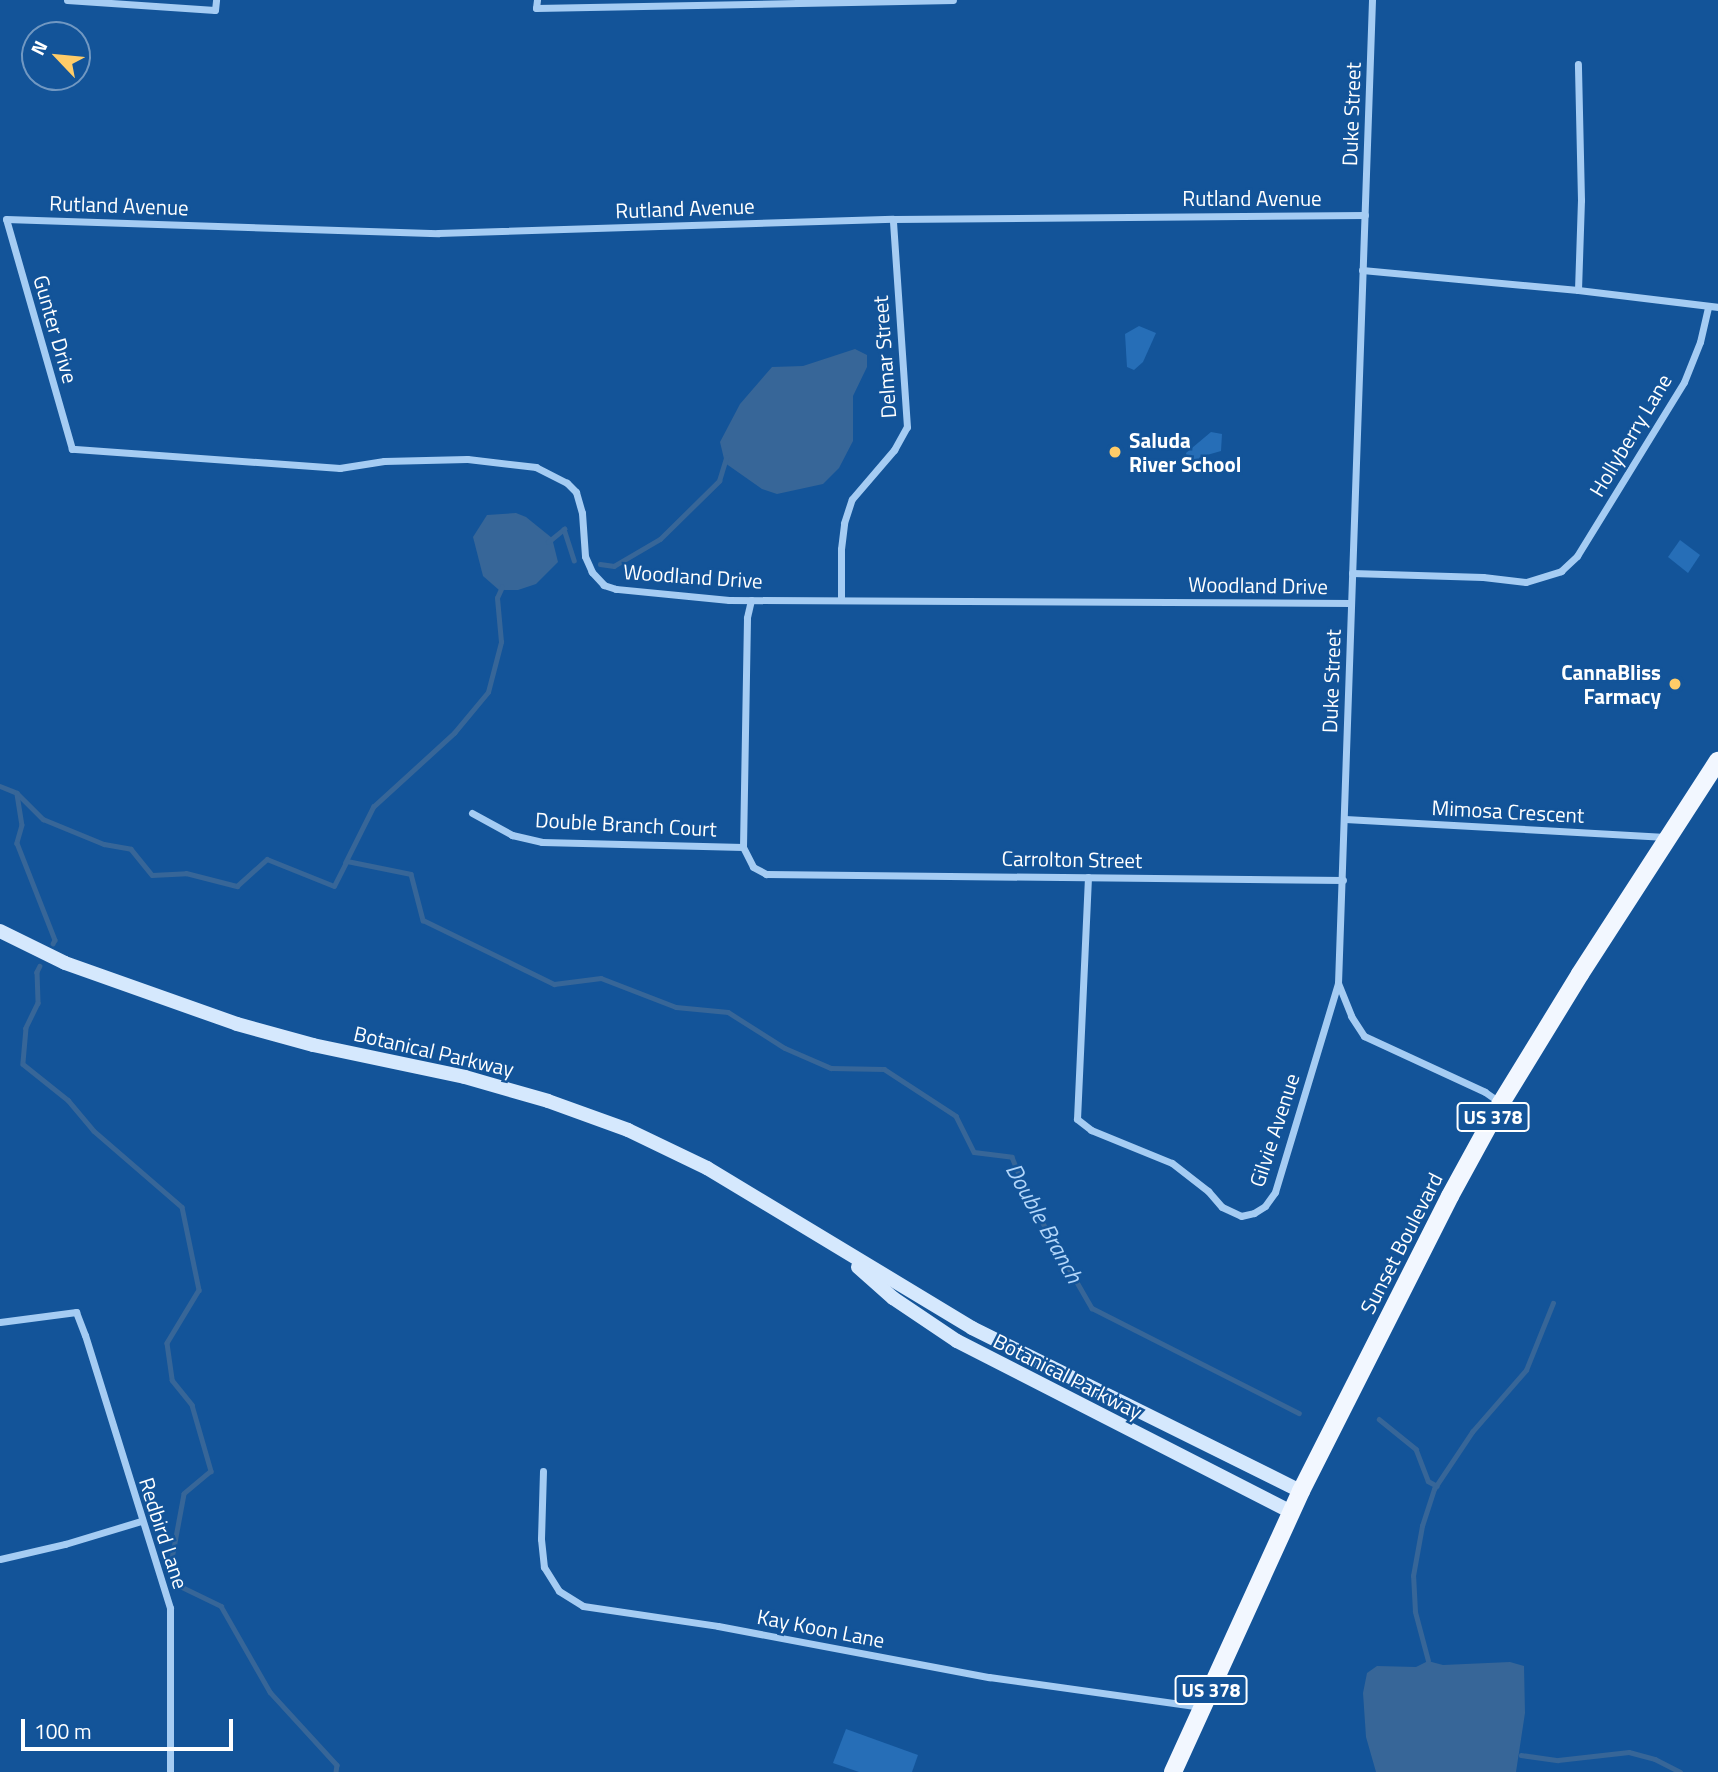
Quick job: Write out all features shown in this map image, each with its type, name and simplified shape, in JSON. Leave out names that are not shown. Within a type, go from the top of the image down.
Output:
[{"type":"main road","name":"Sunset Boulevard","points":[[1172,1772],[1301,1491],[1450,1196],[1501,1103],[1718,761]]},
{"type":"street","points":[[67,0],[215,10],[216,0]]},
{"type":"street","points":[[537,0],[536,8],[953,0]]},
{"type":"street","name":"Duke Street","points":[[1372,0],[1338,983],[1351,1016],[1364,1036],[1485,1092],[1501,1103]]},
{"type":"street","points":[[1578,64],[1581,200],[1578,290]]},
{"type":"street","name":"Rutland Avenue","points":[[6,219],[438,233],[893,219],[1365,215]]},
{"type":"street","name":"Gunter Drive","points":[[6,219],[72,449]]},
{"type":"street","name":"Delmar Street","points":[[841,599],[841,549],[844,523],[852,499],[894,450],[907,427],[893,219]]},
{"type":"street","points":[[1362,270],[1578,290],[1718,307]]},
{"type":"street","name":"Hollyberry Lane","points":[[1561,571],[1577,556],[1684,382],[1700,342],[1708,306]]},
{"type":"street","name":"Woodland Drive","points":[[72,449],[340,468],[384,461],[467,460],[536,467],[567,483],[576,492],[582,513],[585,556],[592,572],[604,585],[616,589],[751,600],[1351,603]]},
{"type":"street","name":"Woodland Drive","points":[[1352,573],[1483,577],[1526,582],[1561,571]]},
{"type":"street","points":[[743,847],[747,618],[751,600]]},
{"type":"street","name":"Double Branch Court","points":[[472,813],[512,835],[542,842],[743,847]]},
{"type":"street","name":"Mimosa Crescent","points":[[1345,819],[1669,838]]},
{"type":"street","name":"Carrolton Street","points":[[743,847],[753,867],[766,874],[1343,880]]},
{"type":"street","name":"Gilvie Avenue","points":[[1088,877],[1077,1119],[1091,1129],[1172,1163],[1208,1191],[1222,1207],[1241,1216],[1254,1213],[1265,1206],[1275,1192],[1338,983]]},
{"type":"street","name":"Botanical Parkway","points":[[0,931],[65,963],[237,1024],[313,1045],[465,1077],[548,1101],[628,1130],[707,1167],[842,1252],[972,1328],[1301,1491]]},
{"type":"street","name":"Botanical Parkway","points":[[842,1252],[893,1298],[957,1341],[1042,1387],[1292,1512]]},
{"type":"street","name":"Redbird Lane","points":[[0,1322],[76,1312],[170,1608],[170,1772]]},
{"type":"street","name":"Kay Koon Lane","points":[[543,1471],[541,1539],[544,1567],[559,1591],[583,1606],[718,1626],[989,1677],[1203,1707]]},
{"type":"street","points":[[0,1559],[65,1544],[141,1521]]},
{"type":"shaded area","points":[[1139,326],[1156,333],[1143,362],[1134,370],[1127,367],[1125,334]]},
{"type":"shaded area","points":[[855,349],[867,355],[867,367],[853,396],[853,441],[839,468],[823,484],[777,494],[762,489],[725,463],[720,442],[740,404],[772,367],[803,366]]},
{"type":"shaded area","points":[[1211,432],[1222,434],[1221,451],[1200,457],[1196,462],[1188,461],[1186,453]]},
{"type":"shaded area","points":[[516,513],[526,517],[552,538],[558,562],[536,584],[518,590],[499,590],[483,576],[473,537],[487,515]]},
{"type":"shaded area","points":[[1680,540],[1700,555],[1688,573],[1668,557]]},
{"type":"shaded area","points":[[1428,1661],[1443,1665],[1510,1662],[1524,1666],[1525,1713],[1516,1772],[1376,1772],[1366,1737],[1363,1693],[1367,1673],[1377,1666],[1416,1667]]},
{"type":"shaded area","points":[[846,1729],[918,1755],[912,1772],[859,1772],[833,1763]]},
{"type":"waterway","points":[[600,564],[614,566],[660,539],[719,481],[726,458]]},
{"type":"waterway","points":[[548,542],[564,529],[574,560]]},
{"type":"waterway","points":[[345,863],[373,807],[454,733],[488,692],[501,642],[497,598],[502,587]]},
{"type":"waterway","name":"Double Branch","points":[[0,786],[17,793],[43,819],[104,844],[131,849],[152,875],[186,873],[237,886],[267,859],[334,886]]},
{"type":"waterway","points":[[17,794],[22,825],[17,843],[55,940],[53,944]]},
{"type":"waterway","name":"Double Branch","points":[[334,886],[347,861],[411,874],[423,920],[554,984],[601,978],[676,1007],[728,1012],[785,1048],[831,1068],[884,1069],[956,1116],[974,1152],[1012,1157],[1029,1199],[1092,1308],[1299,1413]]},
{"type":"waterway","points":[[40,966],[37,972],[38,1003],[26,1028],[23,1064],[68,1100],[94,1131],[182,1207],[199,1290],[167,1343],[172,1380],[192,1405],[211,1471],[184,1494],[172,1559],[180,1586],[221,1606],[270,1692],[337,1765],[336,1772]]},
{"type":"waterway","points":[[1428,1661],[1415,1612],[1413,1576],[1422,1526],[1434,1489],[1472,1432],[1526,1370],[1553,1303]]},
{"type":"waterway","name":"Double Branch","points":[[1379,1419],[1416,1449],[1428,1481],[1437,1486]]},
{"type":"waterway","points":[[1521,1755],[1558,1760],[1629,1752],[1655,1759],[1680,1772]]},
{"type":"place","name":"Saluda River School","points":[[1115,452]]},
{"type":"place","name":"CannaBliss Farmacy","points":[[1675,684]]}]
